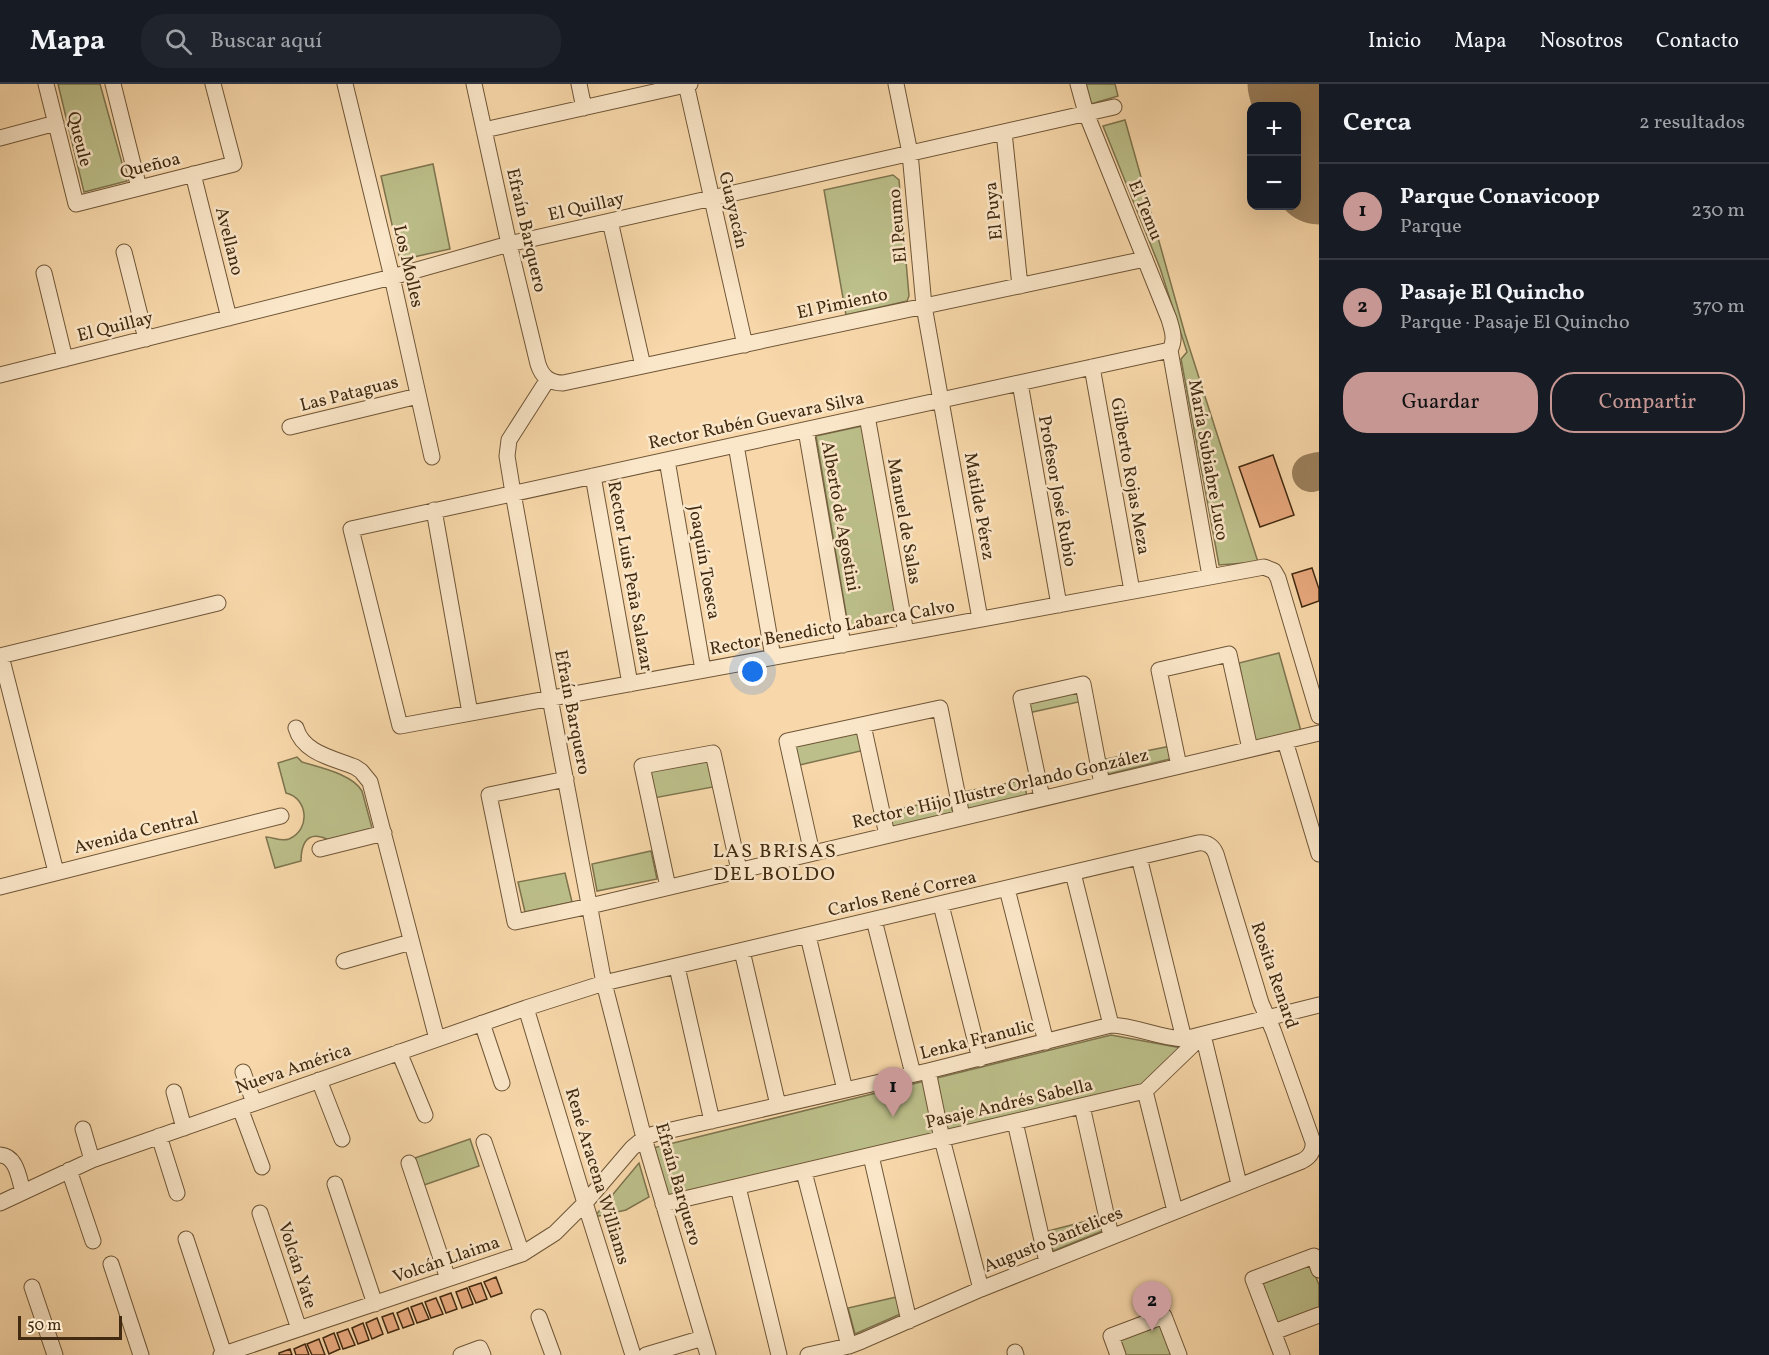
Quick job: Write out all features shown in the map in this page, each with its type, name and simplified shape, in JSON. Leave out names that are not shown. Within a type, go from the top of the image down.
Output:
[{"type":"street","name":"Queule","points":[[46,84],[76,204]]},
{"type":"street","points":[[113,84],[139,188]]},
{"type":"street","name":"Queñoa","points":[[76,204],[234,164],[213,84]]},
{"type":"street","name":"Los Molles","points":[[345,84],[392,277],[432,457]]},
{"type":"street","name":"Efraín Barquero","points":[[474,84],[538,364],[543,375],[548,379],[509,440],[507,456],[550,698],[604,983],[644,1138],[708,1355]]},
{"type":"street","points":[[579,84],[584,108]]},
{"type":"street","points":[[484,130],[687,84]]},
{"type":"street","name":"Guayacán","points":[[687,84],[745,345]]},
{"type":"street","name":"El Peumo","points":[[896,84],[910,153],[924,306],[941,400]]},
{"type":"street","name":"El Temu","points":[[1078,84],[1086,113],[1172,329],[1173,342],[1170,350]]},
{"type":"street","name":"El Quillay","points":[[0,375],[392,277],[509,244],[1114,107]]},
{"type":"street","points":[[0,138],[56,123]]},
{"type":"street","name":"El Puya","points":[[1004,132],[1020,286]]},
{"type":"street","name":"Avellano","points":[[193,174],[229,318]]},
{"type":"street","points":[[610,221],[643,366]]},
{"type":"street","points":[[124,252],[146,339]]},
{"type":"street","name":"El Pimiento","points":[[548,379],[553,382],[563,382],[643,366],[1145,259]]},
{"type":"street","points":[[44,273],[65,359]]},
{"type":"street","name":"Rector Rubén Guevara Silva","points":[[400,726],[351,529],[1170,350]]},
{"type":"street","name":"María Subiabre Luco","points":[[1170,350],[1210,576]]},
{"type":"street","name":"Gilberto Rojas Meza","points":[[1092,367],[1132,591]]},
{"type":"street","name":"Profesor José Rubio","points":[[1020,383],[1059,605]]},
{"type":"street","name":"Las Pataguas","points":[[290,427],[418,396]]},
{"type":"street","name":"Matilde Pérez","points":[[941,400],[980,619]]},
{"type":"street","name":"Manuel de Salas","points":[[867,416],[906,633]]},
{"type":"street","name":"Alberto de Agostini","points":[[806,429],[843,645]]},
{"type":"street","points":[[736,445],[773,657]]},
{"type":"street","name":"Joaquín Toesca","points":[[668,460],[703,670]]},
{"type":"street","name":"Rector Luis Peña Salazar","points":[[593,476],[630,684]]},
{"type":"street","points":[[434,510],[470,713]]},
{"type":"street","name":"Rector Benedicto Labarca Calvo","points":[[400,726],[1261,567],[1271,568],[1278,578],[1319,716]]},
{"type":"street","points":[[56,873],[1,656],[218,603]]},
{"type":"street","points":[[1179,766],[1159,670],[1229,654],[1250,749]]},
{"type":"street","points":[[1042,798],[1021,698],[1083,684],[1102,784]]},
{"type":"street","points":[[812,853],[787,741],[940,708],[962,817]]},
{"type":"street","points":[[863,725],[887,835]]},
{"type":"street","points":[[296,728],[300,739],[308,748],[355,767],[366,776],[372,788],[437,1039]]},
{"type":"street","name":"Rector e Hijo Ilustre Orlando González","points":[[566,779],[489,795],[514,921],[590,906],[1319,733]]},
{"type":"street","points":[[1285,741],[1319,854]]},
{"type":"street","points":[[668,887],[642,766],[713,753],[739,870]]},
{"type":"street","name":"Avenida Central","points":[[0,887],[281,816]]},
{"type":"street","points":[[320,849],[384,833]]},
{"type":"street","name":"Carlos René Correa","points":[[604,983],[1198,843],[1209,845]]},
{"type":"street","name":"Rosita Renard","points":[[1209,845],[1216,854],[1260,1003],[1312,1142],[1311,1153]]},
{"type":"street","points":[[1139,857],[1184,1039]]},
{"type":"street","points":[[1073,873],[1111,1025]]},
{"type":"street","points":[[1007,889],[1046,1042]]},
{"type":"street","points":[[941,905],[980,1059]]},
{"type":"street","points":[[874,920],[942,1139],[981,1290]]},
{"type":"street","points":[[808,936],[845,1090]]},
{"type":"street","points":[[344,961],[411,942]]},
{"type":"street","points":[[742,951],[778,1105]]},
{"type":"street","points":[[677,967],[712,1121]]},
{"type":"street","name":"Nueva América","points":[[0,1203],[92,1160],[482,1023],[604,983]]},
{"type":"street","name":"Lenka Franulic","points":[[644,1138],[980,1059],[1111,1025],[1167,1038],[1184,1039],[1319,1005]]},
{"type":"street","name":"René Aracena Williams","points":[[526,1008],[633,1355]]},
{"type":"street","points":[[482,1023],[502,1083]]},
{"type":"street","points":[[1175,1211],[1145,1091],[1203,1035]]},
{"type":"street","points":[[1203,1035],[1239,1184]]},
{"type":"street","points":[[399,1052],[425,1115]]},
{"type":"street","points":[[243,1072],[247,1105],[262,1167]]},
{"type":"street","points":[[320,1080],[342,1139]]},
{"type":"street","name":"Pasaje Andrés Sabella","points":[[663,1204],[1145,1091]]},
{"type":"street","points":[[174,1092],[184,1128]]},
{"type":"street","points":[[1082,1106],[1112,1236]]},
{"type":"street","points":[[1015,1122],[1047,1262]]},
{"type":"street","points":[[83,1130],[92,1160]]},
{"type":"street","points":[[159,1136],[177,1193]]},
{"type":"street","name":"Volcán Llaima","points":[[223,1354],[522,1254],[555,1233],[585,1203],[632,1148],[644,1138]]},
{"type":"street","points":[[484,1142],[522,1254]]},
{"type":"street","name":"Augusto Santelices","points":[[808,1355],[849,1346],[1047,1262],[1239,1184],[1302,1161],[1311,1153]]},
{"type":"street","points":[[0,1155],[6,1155],[12,1160],[23,1192]]},
{"type":"street","points":[[871,1156],[909,1321]]},
{"type":"street","points":[[409,1163],[448,1279]]},
{"type":"street","points":[[69,1170],[93,1241]]},
{"type":"street","points":[[804,1172],[849,1346]]},
{"type":"street","points":[[335,1184],[375,1304]]},
{"type":"street","points":[[738,1187],[779,1355]]},
{"type":"street","name":"Volcán Yate","points":[[260,1213],[299,1329]]},
{"type":"street","points":[[186,1239],[223,1354]]},
{"type":"street","points":[[1282,1355],[1253,1279],[1314,1256],[1319,1270]]},
{"type":"street","points":[[111,1264],[141,1355]]},
{"type":"street","points":[[32,1287],[55,1355]]},
{"type":"street","points":[[1274,1332],[1319,1315]]},
{"type":"street","points":[[1118,1355],[1111,1336],[1164,1316],[1179,1355]]},
{"type":"street","points":[[538,1317],[553,1355]]},
{"type":"street","points":[[646,1355],[704,1338]]},
{"type":"street","points":[[461,1355],[480,1348],[483,1355]]},
{"type":"green space","points":[[58,84],[100,84],[127,181],[84,192]]},
{"type":"green space","points":[[1086,84],[1115,84],[1118,96],[1091,104]]},
{"type":"green space","points":[[1125,120],[1185,334],[1258,562],[1219,565],[1181,359],[1187,352],[1160,268],[1103,126]]},
{"type":"green space","points":[[433,164],[450,249],[400,260],[381,176]]},
{"type":"green space","points":[[893,175],[899,180],[909,296],[907,301],[846,315],[824,190]]},
{"type":"green space","points":[[862,426],[897,622],[849,631],[816,436]]},
{"type":"green space","points":[[1279,653],[1301,731],[1254,741],[1239,663]]},
{"type":"green space","points":[[1080,687],[1083,701],[1028,713],[1025,699]]},
{"type":"green space","points":[[861,728],[865,750],[795,766],[790,743]]},
{"type":"green space","points":[[1171,746],[1174,758],[1105,775],[1101,760]]},
{"type":"green space","points":[[297,757],[302,762],[344,776],[357,785],[362,791],[372,828],[335,838],[311,837],[303,846],[301,861],[275,868],[266,837],[289,839],[296,835],[304,822],[304,814],[299,801],[286,793],[278,763]]},
{"type":"green space","points":[[708,759],[713,787],[654,798],[648,771]]},
{"type":"green space","points":[[1024,780],[1027,797],[967,811],[962,792]]},
{"type":"green space","points":[[949,799],[954,816],[891,827],[887,811]]},
{"type":"green space","points":[[651,851],[657,879],[597,891],[592,864]]},
{"type":"green space","points":[[565,873],[572,902],[525,912],[518,882]]},
{"type":"green space","points":[[1111,1035],[1187,1049],[1140,1086],[666,1197],[653,1148]]},
{"type":"green space","points":[[470,1139],[479,1166],[424,1185],[415,1158]]},
{"type":"green space","points":[[639,1163],[649,1197],[626,1210],[594,1217]]},
{"type":"green space","points":[[1102,1217],[1105,1230],[1053,1251],[1048,1231]]},
{"type":"green space","points":[[1310,1262],[1319,1285],[1319,1309],[1275,1326],[1258,1282]]},
{"type":"green space","points":[[901,1296],[905,1312],[855,1334],[848,1308]]},
{"type":"green space","points":[[1161,1322],[1174,1355],[1123,1355],[1117,1339]]},
{"type":"building","points":[[1273,455],[1294,515],[1260,527],[1239,467]]},
{"type":"building","points":[[1312,568],[1319,589],[1319,601],[1302,607],[1292,574]]},
{"type":"building","points":[[496,1277],[502,1293],[491,1297],[484,1282]]},
{"type":"building","points":[[481,1283],[487,1299],[476,1303],[469,1287]]},
{"type":"building","points":[[467,1288],[473,1304],[462,1308],[456,1292]]},
{"type":"building","points":[[451,1293],[457,1309],[446,1313],[440,1297]]},
{"type":"building","points":[[436,1298],[443,1314],[431,1318],[425,1302]]},
{"type":"building","points":[[422,1303],[429,1319],[417,1323],[411,1307]]},
{"type":"building","points":[[408,1308],[414,1324],[403,1328],[397,1313]]},
{"type":"building","points":[[393,1313],[399,1329],[388,1333],[382,1317]]},
{"type":"building","points":[[377,1318],[383,1334],[372,1339],[366,1323]]},
{"type":"building","points":[[363,1323],[369,1340],[358,1344],[352,1328]]},
{"type":"building","points":[[348,1329],[355,1345],[343,1349],[337,1333]]},
{"type":"building","points":[[334,1333],[340,1349],[329,1354],[323,1338]]},
{"type":"building","points":[[319,1339],[325,1355],[312,1355],[307,1344]]},
{"type":"building","points":[[305,1344],[309,1355],[296,1355],[294,1349]]},
{"type":"building","points":[[290,1349],[292,1355],[279,1355],[279,1353]]},
{"type":"taxiway","points":[[1311,473],[1319,471]]},
{"type":"runway","points":[[1294,84],[1319,178]]},
{"type":"place","name":"Parque Conavicoop","points":[[893,1117]]},
{"type":"place","name":"Pasaje El Quincho","points":[[1152,1331]]},
{"type":"district","name":"LAS BRISAS DEL BOLDO","points":[[775,862]]}]
